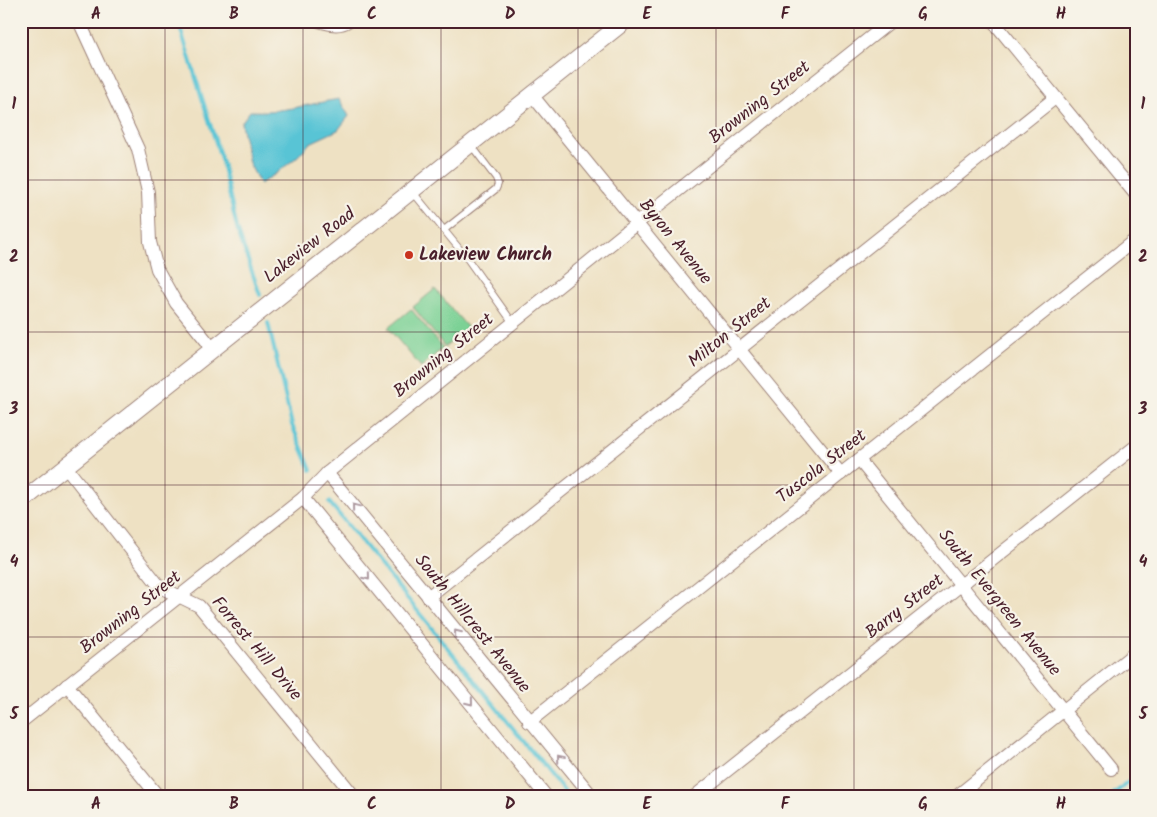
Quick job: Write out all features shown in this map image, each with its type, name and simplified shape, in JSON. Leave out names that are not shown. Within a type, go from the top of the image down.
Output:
[{"type":"street","points":[[80,21],[138,149],[148,192],[150,242],[157,269],[176,303],[213,348]]},
{"type":"street","points":[[319,21],[330,25],[344,24],[348,21]]},
{"type":"street","name":"Lakeview Road","points":[[21,502],[625,21]]},
{"type":"street","name":"Browning Street","points":[[21,722],[303,498],[327,473],[891,21]]},
{"type":"street","points":[[993,21],[1136,195]]},
{"type":"street","name":"Byron Avenue","points":[[532,95],[841,474]]},
{"type":"street","name":"Milton Street","points":[[428,597],[1055,98]]},
{"type":"street","name":"Tuscola Street","points":[[530,722],[1136,239]]},
{"type":"street","name":"Barry Street","points":[[695,796],[1136,446]]},
{"type":"street","name":"South Evergreen Avenue","points":[[859,460],[1111,769]]},
{"type":"street","name":"Forrest Hill Drive","points":[[66,466],[160,587],[199,606],[354,796]]},
{"type":"street","name":"South Hillcrest Avenue","points":[[327,473],[592,796]]},
{"type":"street","points":[[303,498],[546,796]]},
{"type":"street","points":[[957,796],[1136,652]]},
{"type":"street","points":[[67,685],[158,796]]},
{"type":"lane","points":[[444,230],[496,189],[498,184],[496,178],[470,144]]},
{"type":"lane","points":[[412,191],[466,257],[513,323]]},
{"type":"green space","points":[[435,289],[468,328],[445,347],[413,307]]},
{"type":"green space","points":[[411,309],[443,348],[421,367],[388,328]]},
{"type":"water","points":[[339,99],[349,116],[338,130],[310,143],[297,157],[260,184],[249,163],[241,123],[250,111],[284,109]]},
{"type":"waterway","points":[[178,21],[222,162],[237,228],[260,295]]},
{"type":"waterway","points":[[268,323],[292,425],[311,470]]},
{"type":"waterway","points":[[329,502],[568,796]]},
{"type":"waterway","points":[[1111,796],[1136,776]]},
{"type":"place","name":"Lakeview Church","points":[[409,255]]}]
